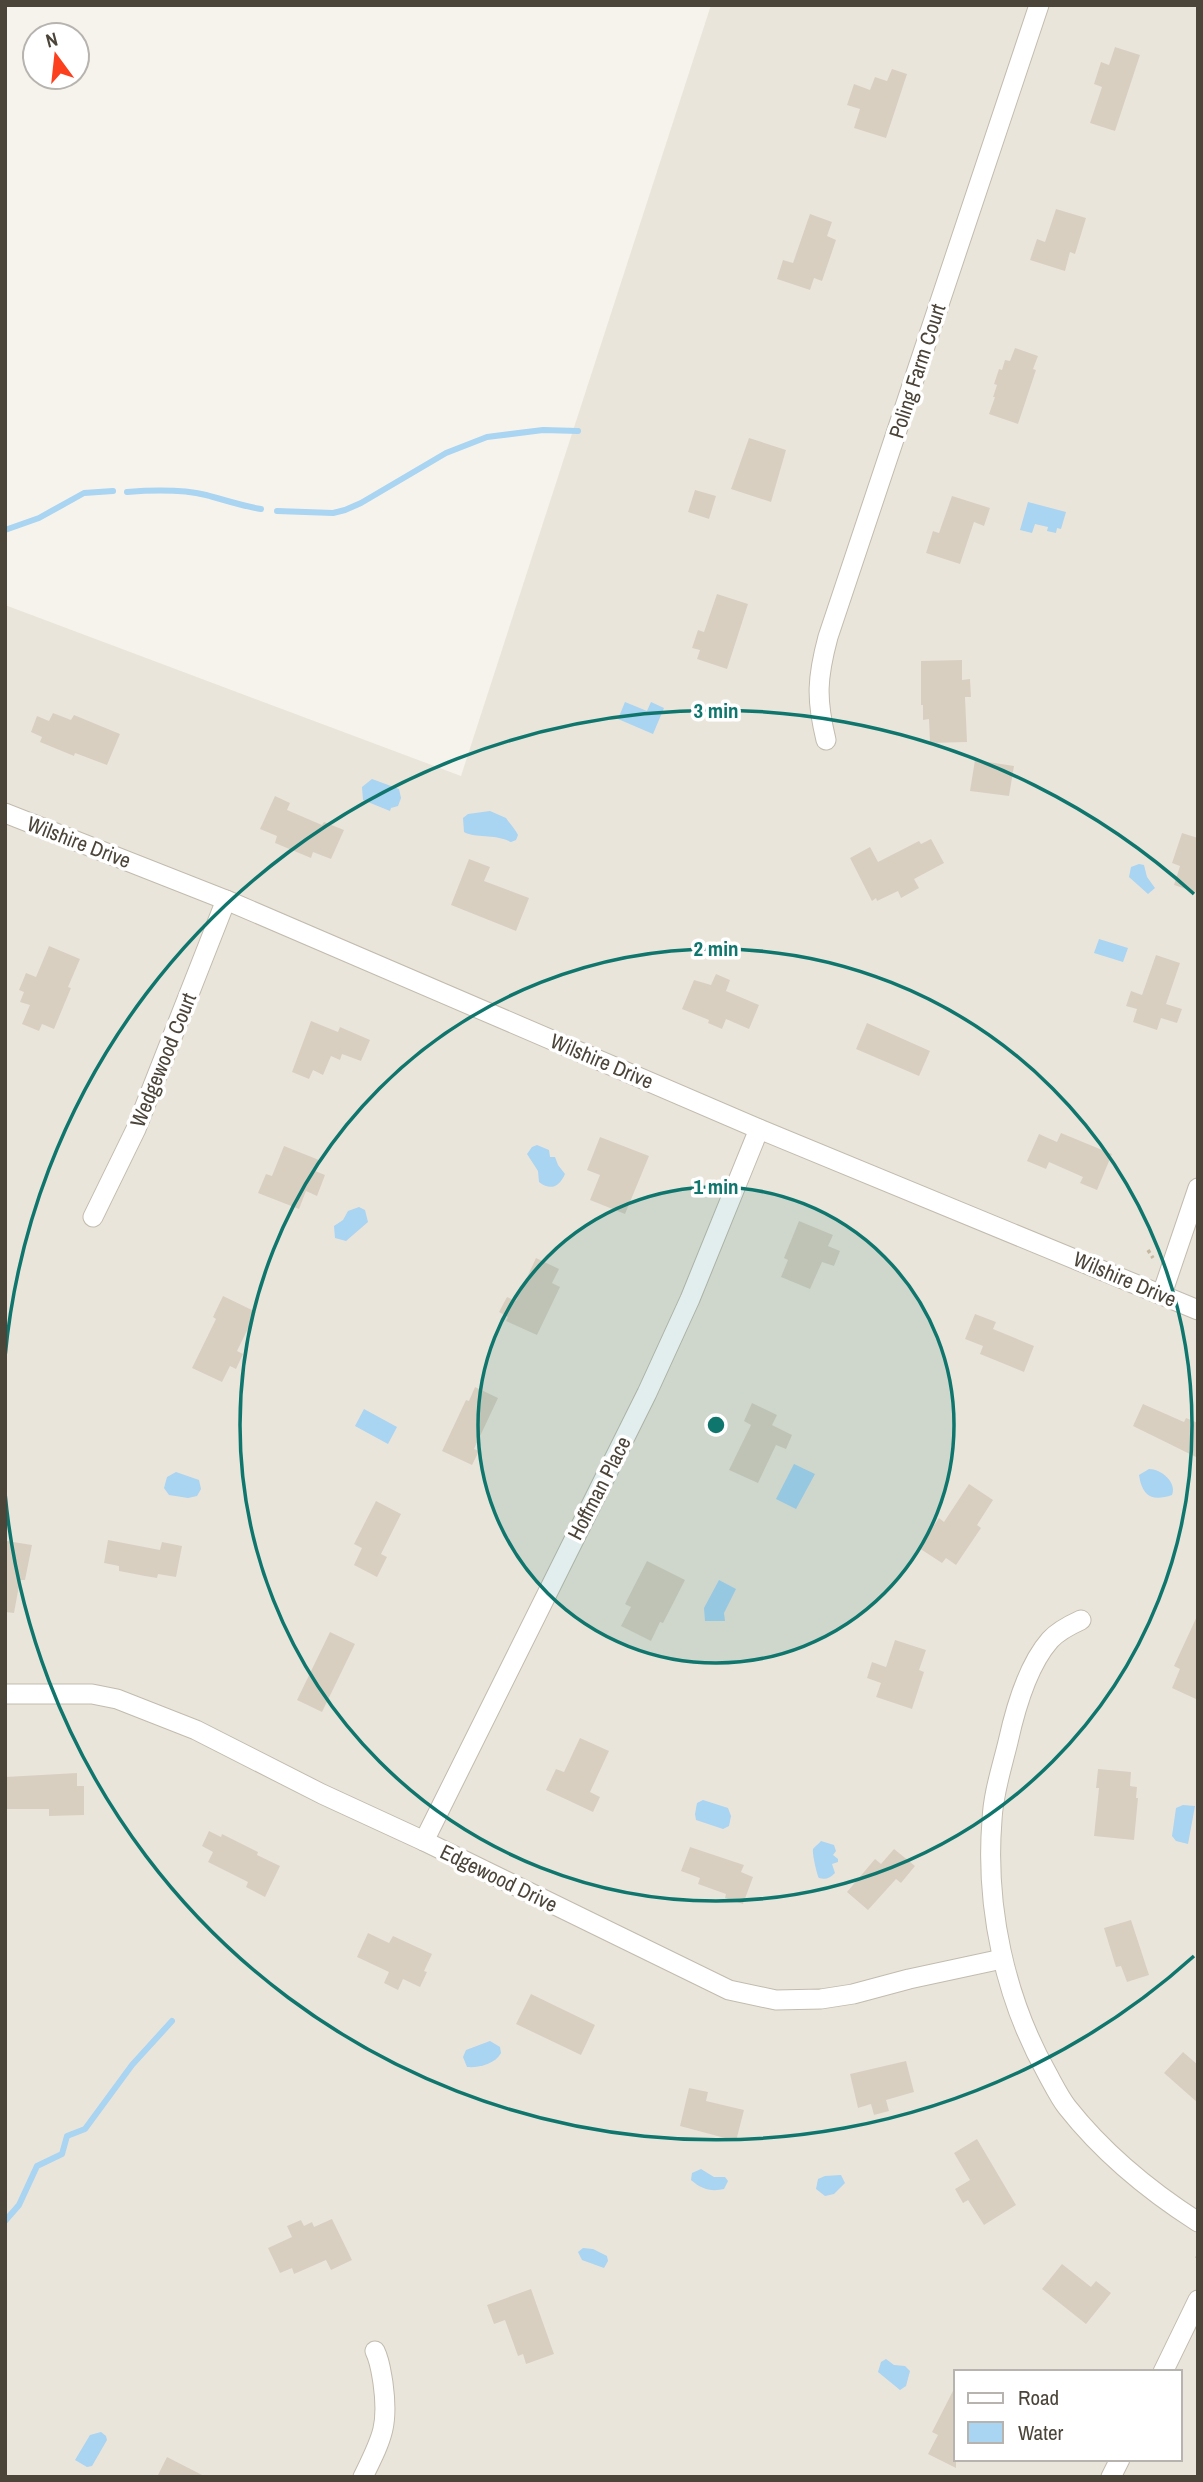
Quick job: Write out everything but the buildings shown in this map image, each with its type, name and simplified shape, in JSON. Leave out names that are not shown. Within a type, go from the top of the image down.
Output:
[{"type":"street","name":"Poling Farm Court","points":[[826,740],[818,710],[818,689],[828,637],[1039,5]]},
{"type":"street","name":"Wilshire Drive","points":[[5,813],[226,900],[759,1129],[1198,1310]]},
{"type":"street","name":"Wedgewood Court","points":[[93,1217],[136,1129],[226,900]]},
{"type":"street","name":"Hoffman Place","points":[[424,1841],[647,1393],[690,1299],[759,1129]]},
{"type":"street","points":[[1162,1294],[1198,1188]]},
{"type":"street","points":[[1081,1620],[1051,1638],[1040,1654],[1014,1712],[992,1818],[991,1876],[1002,1959],[1028,2036],[1065,2105],[1124,2168],[1161,2198],[1198,2222]]},
{"type":"street","name":"Edgewood Drive","points":[[5,1694],[92,1694],[117,1699],[195,1730],[729,1990],[776,2000],[821,1999],[1002,1959]]},
{"type":"street","points":[[1164,2370],[1198,2300]]},
{"type":"street","points":[[363,2477],[377,2448],[387,2411],[380,2362],[375,2351]]},
{"type":"street","points":[[1111,2477],[1119,2461]]},
{"type":"path","points":[[1148,1250],[1154,1260]]},
{"type":"shaded area","points":[[711,5],[1198,5],[1198,2477],[5,2477],[5,605],[461,776]]},
{"type":"water","points":[[1028,502],[1066,512],[1061,529],[1057,528],[1056,533],[1047,531],[1048,527],[1035,524],[1032,533],[1020,530]]},
{"type":"water","points":[[625,702],[647,711],[651,702],[664,708],[653,734],[618,719]]},
{"type":"water","points":[[372,779],[399,789],[401,798],[398,806],[390,811],[363,800],[362,787]]},
{"type":"water","points":[[490,811],[506,818],[518,835],[516,840],[511,842],[464,832],[463,818],[468,814]]},
{"type":"water","points":[[1144,865],[1147,877],[1155,888],[1148,894],[1129,877],[1131,867]]},
{"type":"water","points":[[1099,939],[1128,948],[1123,962],[1094,953]]},
{"type":"water","points":[[537,1145],[549,1150],[550,1157],[555,1157],[565,1174],[554,1186],[539,1182],[538,1171],[527,1154]]},
{"type":"water","points":[[359,1207],[365,1210],[368,1222],[346,1241],[335,1238],[334,1226],[343,1220],[348,1211]]},
{"type":"water","points":[[364,1409],[397,1427],[388,1444],[355,1426]]},
{"type":"water","points":[[794,1464],[815,1474],[796,1509],[776,1499]]},
{"type":"water","points":[[1149,1469],[1167,1477],[1172,1485],[1172,1495],[1159,1498],[1149,1496],[1145,1492],[1139,1475]]},
{"type":"water","points":[[176,1472],[199,1480],[201,1489],[197,1496],[188,1498],[169,1495],[164,1488],[167,1477]]},
{"type":"water","points":[[719,1580],[736,1589],[724,1613],[725,1621],[705,1621],[704,1608]]},
{"type":"water","points":[[703,1800],[728,1808],[731,1816],[729,1826],[723,1829],[696,1820],[697,1803]]},
{"type":"water","points":[[1183,1805],[1195,1806],[1188,1844],[1176,1841],[1172,1836],[1176,1808]]},
{"type":"water","points":[[821,1841],[834,1845],[836,1851],[833,1855],[838,1859],[838,1862],[832,1864],[835,1873],[826,1879],[819,1878],[813,1855],[813,1849]]},
{"type":"water","points":[[490,2041],[500,2047],[501,2053],[498,2057],[477,2067],[467,2067],[463,2057],[466,2050]]},
{"type":"water","points":[[701,2169],[714,2177],[725,2177],[728,2181],[724,2189],[706,2189],[691,2180],[692,2173]]},
{"type":"water","points":[[841,2175],[845,2183],[834,2194],[825,2196],[816,2189],[818,2179]]},
{"type":"water","points":[[583,2248],[593,2249],[607,2256],[608,2261],[604,2268],[582,2260],[578,2252]]},
{"type":"water","points":[[886,2359],[894,2365],[905,2366],[910,2371],[906,2386],[900,2390],[878,2372],[881,2362]]},
{"type":"water","points":[[101,2432],[107,2440],[92,2466],[87,2467],[75,2460],[90,2435]]},
{"type":"waterway","points":[[277,511],[333,513],[345,510],[446,453],[487,437],[543,430],[578,431]]},
{"type":"waterway","points":[[5,530],[39,518],[84,493],[113,491]]},
{"type":"waterway","points":[[127,492],[187,492],[261,509]]},
{"type":"waterway","points":[[5,2221],[19,2205],[37,2166],[62,2154],[67,2136],[85,2129],[132,2065],[172,2021]]}]
